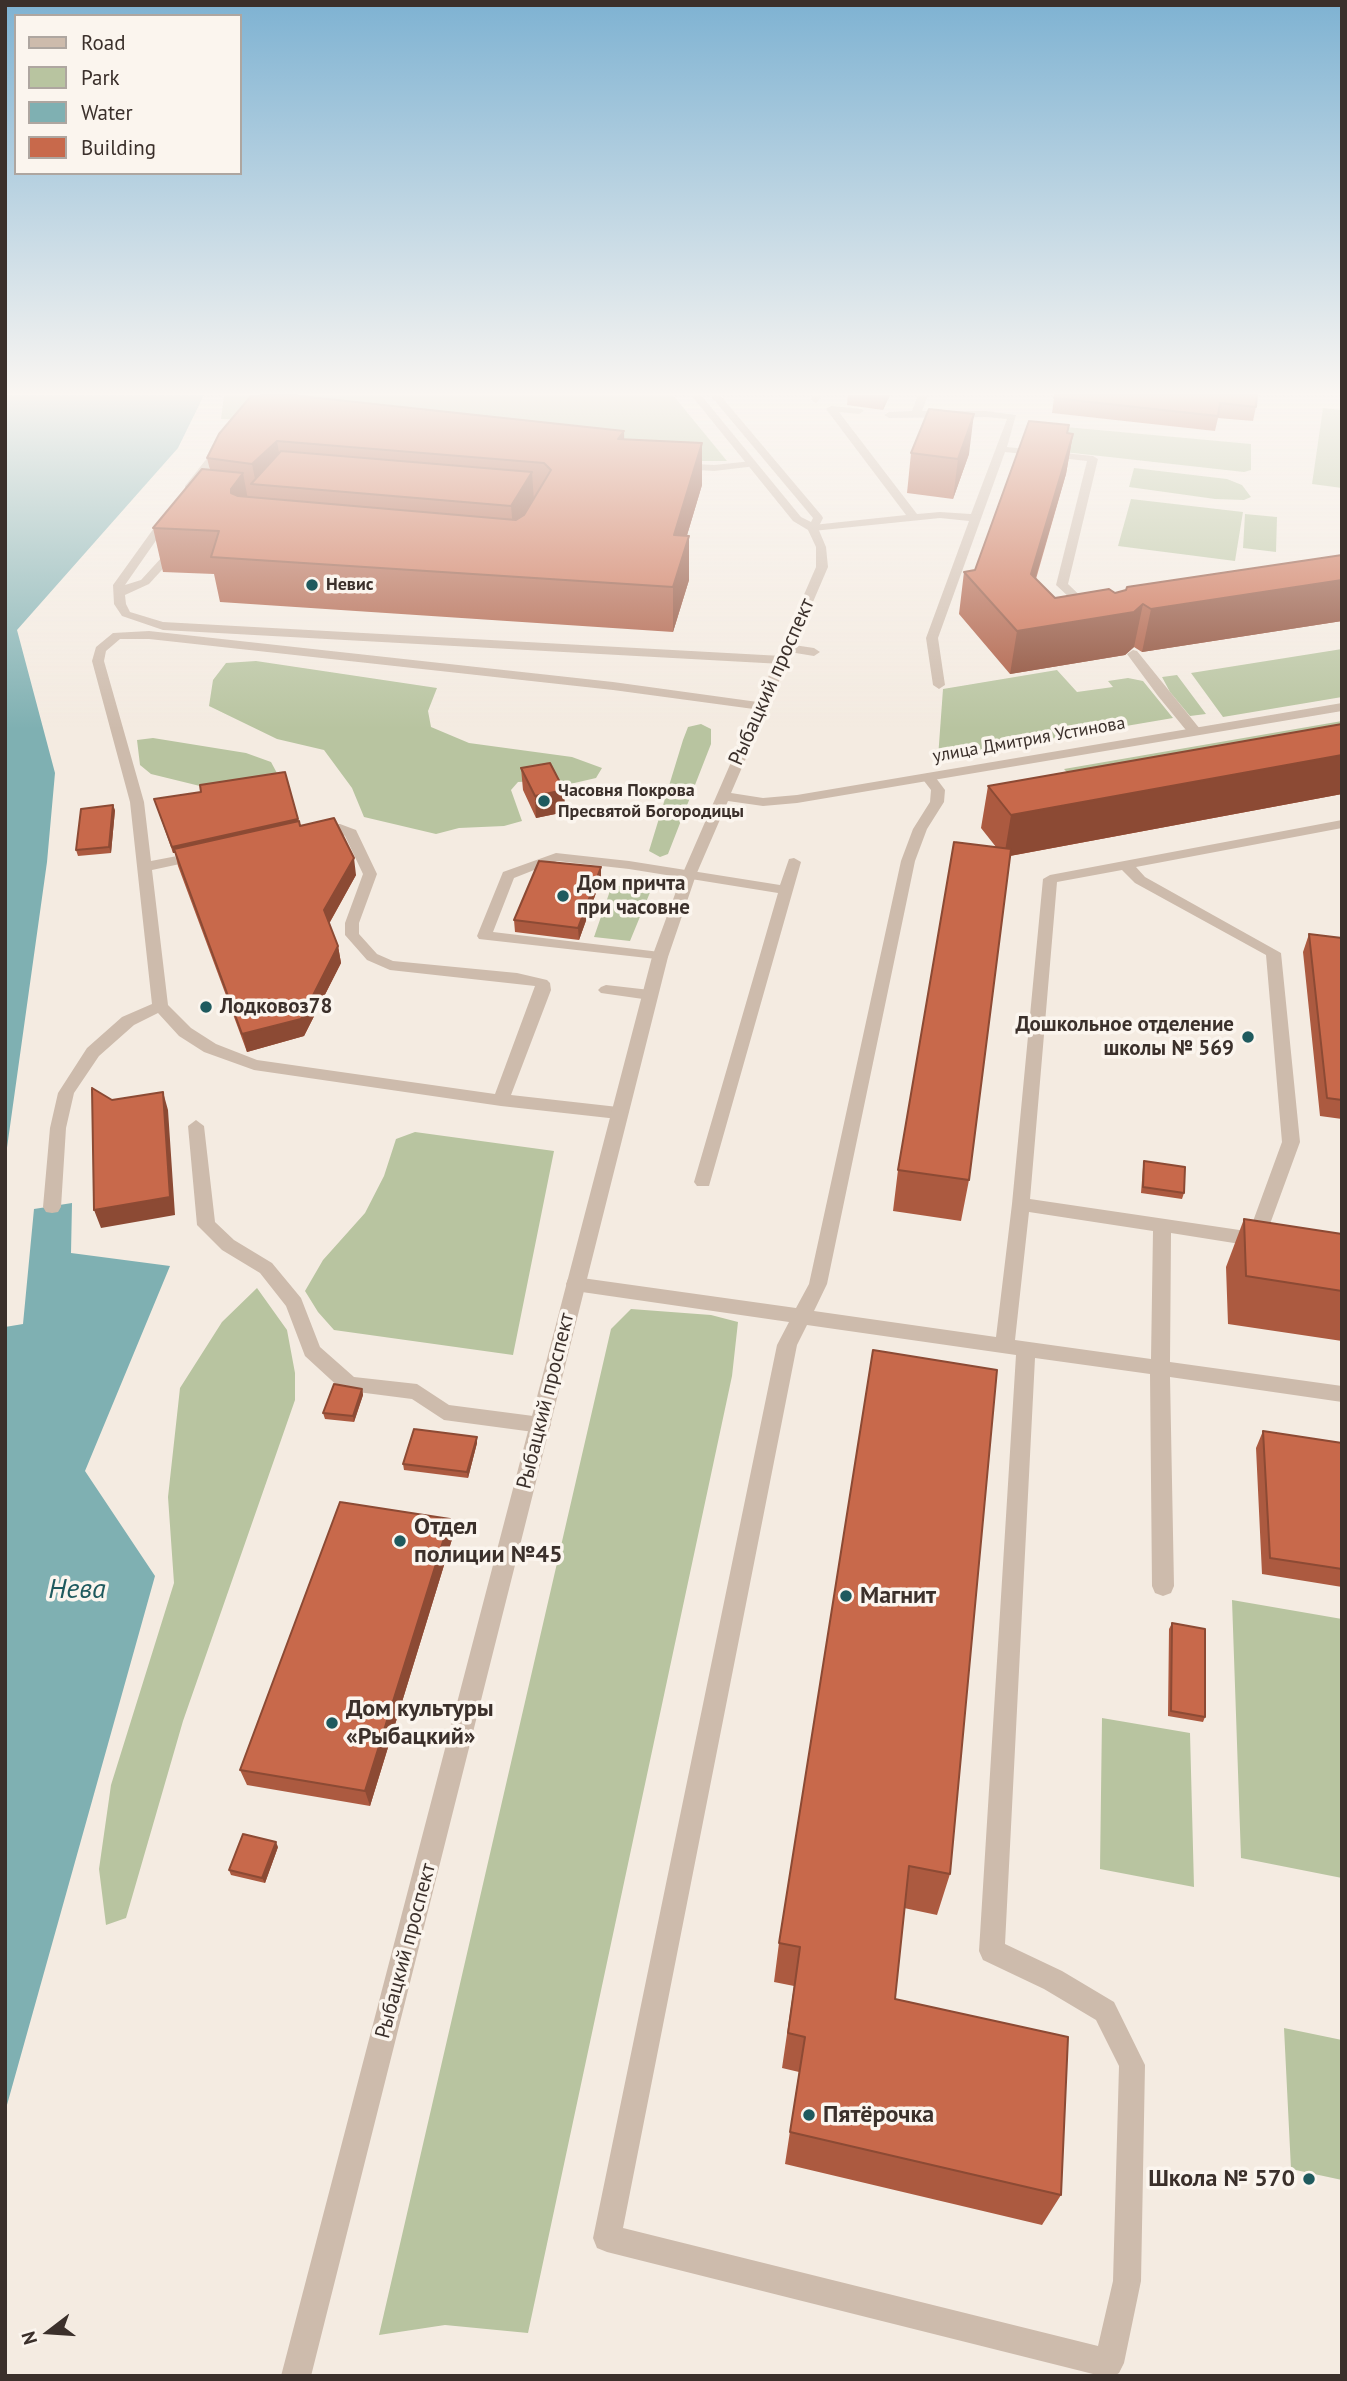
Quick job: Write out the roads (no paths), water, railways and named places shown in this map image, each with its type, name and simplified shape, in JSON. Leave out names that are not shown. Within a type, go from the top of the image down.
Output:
[{"type":"street","points":[[786,506],[797,519],[813,528],[958,515],[975,518]]},
{"type":"street","name":"Рыбацкий проспект","points":[[296,2376],[660,957],[689,874],[822,567],[821,547],[813,528],[818,518],[808,506]]},
{"type":"street","points":[[905,506],[914,518]]},
{"type":"street","points":[[939,685],[932,638],[980,506]]},
{"type":"street","points":[[1081,506],[1062,584],[1102,617]]},
{"type":"street","points":[[174,508],[119,584],[120,604],[127,614],[163,626],[782,660]]},
{"type":"street","points":[[119,594],[145,582],[182,539]]},
{"type":"street","points":[[618,1113],[501,1100],[254,1065],[210,1048],[185,1032],[160,1006],[137,802],[125,751],[97,661],[100,650],[117,636],[149,635],[613,686],[761,706]]},
{"type":"street","points":[[787,648],[814,652]]},
{"type":"street","points":[[1133,654],[1161,693],[1195,732]]},
{"type":"street","name":"улица Дмитрия Устинова","points":[[723,796],[763,802],[797,799],[1342,707]]},
{"type":"street","points":[[928,777],[938,790],[937,802],[920,829],[908,861],[818,1284],[787,1345],[607,2238],[1109,2363],[1126,2281],[1132,2065],[1105,2011],[1053,1980],[992,1951],[1021,1204],[1050,879],[1342,824]]},
{"type":"street","points":[[300,832],[340,828],[351,833],[370,874],[352,923],[352,935],[372,957],[390,965],[505,976],[542,983],[543,990],[501,1100]]},
{"type":"street","points":[[143,867],[212,853]]},
{"type":"street","points":[[660,957],[484,936],[508,875],[556,857],[689,874],[785,890]]},
{"type":"street","points":[[703,1182],[794,862]]},
{"type":"street","points":[[1021,1204],[1269,1241],[1261,1224],[1291,1142],[1273,953],[1140,880],[1126,865]]},
{"type":"street","points":[[606,990],[650,995]]},
{"type":"street","points":[[52,1207],[58,1128],[66,1093],[93,1052],[128,1021],[160,1006]]},
{"type":"street","points":[[196,1126],[206,1225],[228,1245],[266,1268],[294,1303],[312,1351],[349,1384],[417,1392],[444,1412],[541,1425]]},
{"type":"street","points":[[1162,1226],[1160,1368],[1163,1586]]},
{"type":"street","points":[[575,1284],[1342,1394]]},
{"type":"water","points":[[5,506],[127,506],[17,630],[55,773],[47,862],[5,1162]]},
{"type":"water","name":"Нева","points":[[72,1203],[71,1253],[170,1266],[85,1471],[155,1576],[5,2112],[5,1327],[23,1324],[34,1209]]},
{"type":"place","name":"Невис","points":[[312,585]]},
{"type":"place","name":"Часовня Покрова Пресвятой Богородицы","points":[[544,801]]},
{"type":"place","name":"Дом причта при часовне","points":[[563,896]]},
{"type":"place","name":"Лодковоз78","points":[[206,1007]]},
{"type":"place","name":"Дошкольное отделение школы № 569","points":[[1248,1037]]},
{"type":"place","name":"Отдел полиции №45","points":[[400,1541]]},
{"type":"place","name":"Магнит","points":[[846,1596]]},
{"type":"place","name":"Дом культуры «Рыбацкий»","points":[[332,1723]]},
{"type":"place","name":"Пятёрочка","points":[[809,2115]]},
{"type":"place","name":"Школа № 570","points":[[1309,2179]]}]
